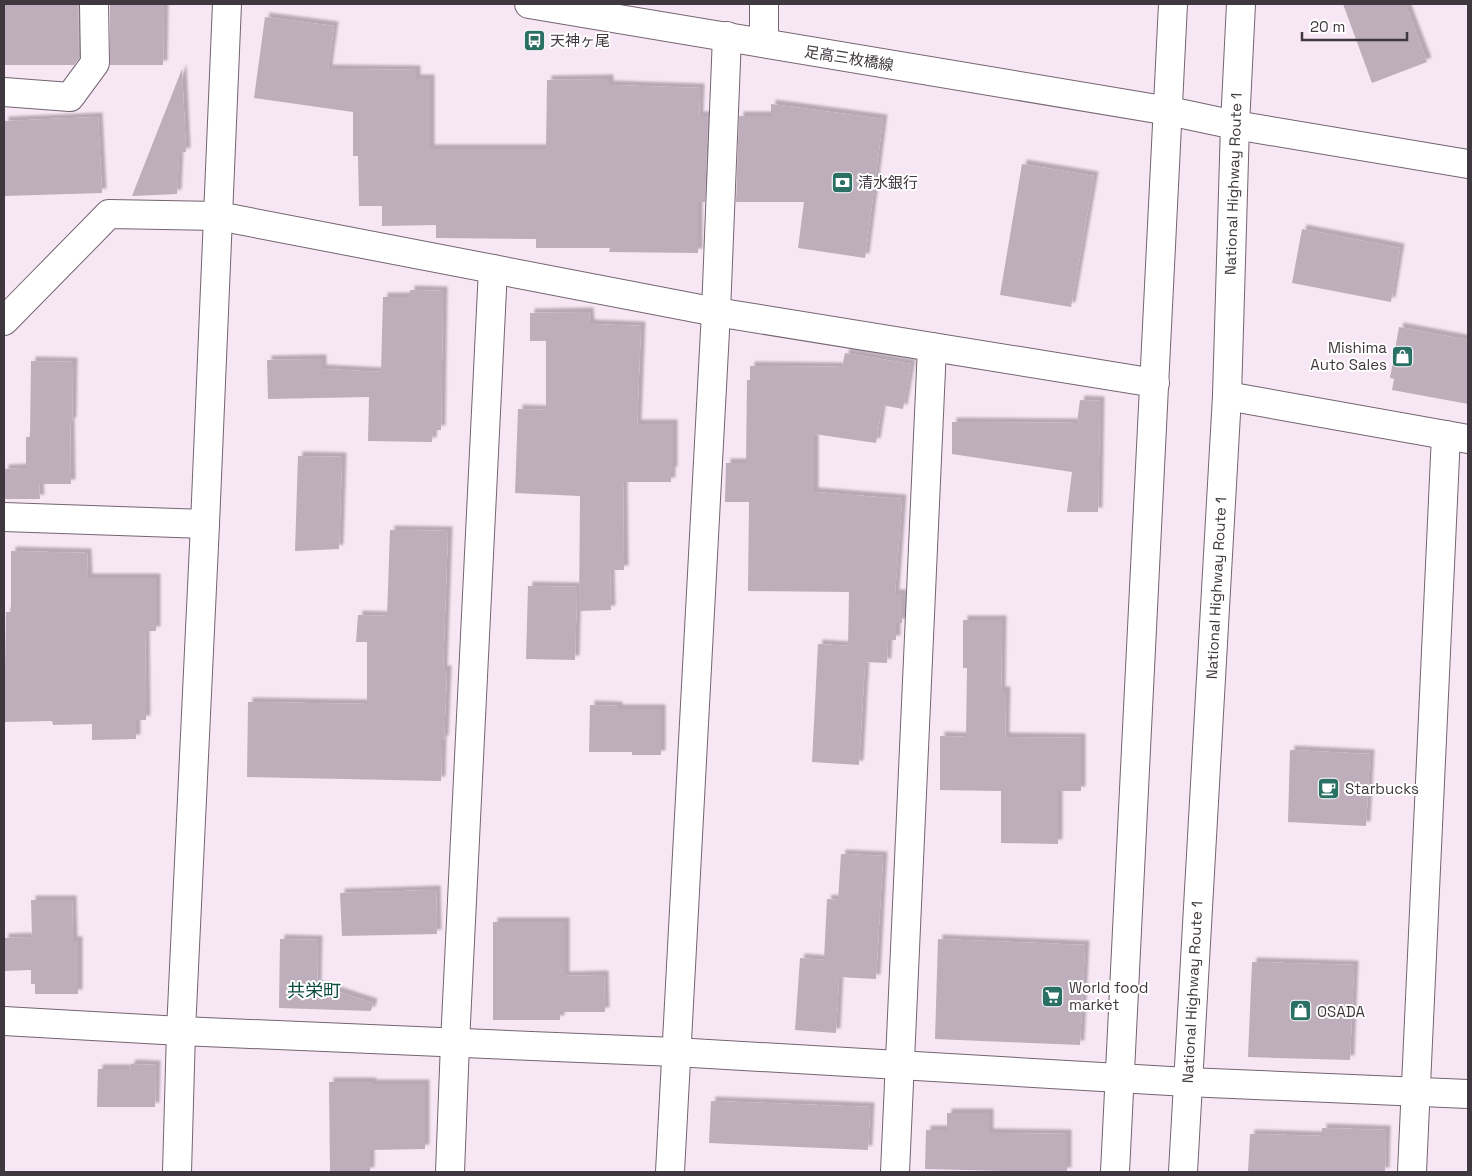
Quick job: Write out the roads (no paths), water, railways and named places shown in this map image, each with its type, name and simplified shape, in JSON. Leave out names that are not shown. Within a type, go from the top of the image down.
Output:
[{"type":"main road","points":[[4,92],[70,97],[95,63],[94,4]]},
{"type":"main road","points":[[177,1172],[181,1031],[227,4]]},
{"type":"main road","name":"足高三枚橋線","points":[[529,4],[1169,111],[1235,125],[1468,164]]},
{"type":"main road","points":[[764,4],[764,43]]},
{"type":"main road","points":[[1115,1172],[1173,4]]},
{"type":"main road","name":"National Highway Route 1","points":[[1183,1172],[1227,396],[1235,125],[1241,4]]},
{"type":"main road","points":[[670,1172],[716,312],[726,36]]},
{"type":"main road","points":[[4,321],[109,214],[218,216],[716,312],[1155,383]]},
{"type":"main road","points":[[450,1172],[454,1043],[493,269]]},
{"type":"main road","points":[[895,1172],[932,347]]},
{"type":"main road","points":[[1227,396],[1457,437],[1415,1091],[1412,1172]]},
{"type":"main road","points":[[4,517],[205,524]]},
{"type":"main road","points":[[4,1021],[181,1031],[676,1052],[1187,1082],[1468,1094]]},
{"type":"place","name":"天神ヶ尾","points":[[534,40]]},
{"type":"place","name":"清水銀行","points":[[842,182]]},
{"type":"place","name":"Mishima Auto Sales","points":[[1403,356]]},
{"type":"place","name":"Starbucks","points":[[1329,788]]},
{"type":"place","name":"World food market","points":[[1053,996]]},
{"type":"place","name":"OSADA","points":[[1301,1011]]},
{"type":"district","name":"共栄町","points":[[314,990]]}]
